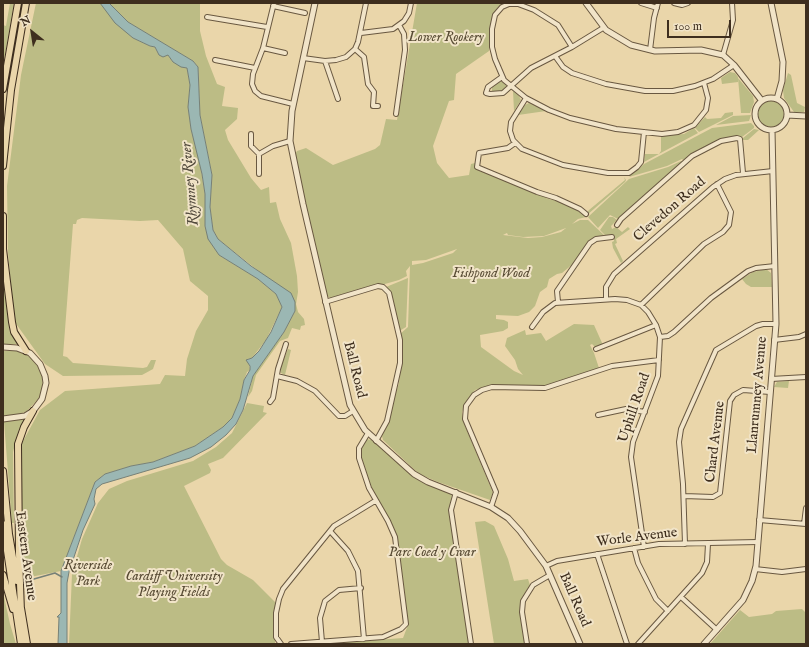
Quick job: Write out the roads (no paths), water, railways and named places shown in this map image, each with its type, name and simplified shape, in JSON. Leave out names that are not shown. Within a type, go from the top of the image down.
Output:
[{"type":"highway","points":[[3,89],[18,3]]},
{"type":"highway","points":[[3,166],[10,90],[26,3]]},
{"type":"highway","points":[[3,216],[3,249],[12,322],[14,332],[26,350]]},
{"type":"highway","points":[[21,612],[18,531],[18,444],[24,427],[33,411]]},
{"type":"highway","name":"Eastern Avenue","points":[[3,471],[9,534],[27,644]]},
{"type":"highway","name":"Eastern Avenue","points":[[3,524],[17,622],[22,644]]},
{"type":"highway","points":[[3,575],[8,596],[17,622]]},
{"type":"street","name":"Ball Road","points":[[315,3],[293,104],[290,123],[290,142],[346,395],[353,411],[368,433],[419,477],[491,507],[520,531],[546,566],[580,644]]},
{"type":"street","points":[[303,58],[325,61],[346,57],[355,49],[361,33],[366,3]]},
{"type":"street","points":[[361,33],[386,31],[399,25],[409,14],[411,3]]},
{"type":"street","points":[[586,3],[603,28],[624,42],[650,50],[701,50],[724,55],[734,65],[762,101]]},
{"type":"street","points":[[641,3],[658,5],[650,50]]},
{"type":"street","points":[[674,3],[682,5],[688,3]]},
{"type":"street","points":[[724,55],[733,20],[732,3]]},
{"type":"street","points":[[771,3],[783,62],[782,80],[777,99]]},
{"type":"street","points":[[293,104],[267,98],[257,93],[253,88],[251,81],[263,48],[273,4],[305,13]]},
{"type":"street","points":[[572,47],[564,33],[554,22],[526,5],[506,5],[497,12],[493,19],[492,47],[494,59],[502,77],[526,98],[549,110],[580,121],[599,126],[644,132],[674,133],[687,130],[704,114],[708,106],[704,83]]},
{"type":"street","points":[[207,17],[267,27]]},
{"type":"street","points":[[396,114],[405,50],[404,34],[399,25]]},
{"type":"street","points":[[502,77],[488,87],[486,92],[490,94],[503,93],[532,68],[572,47],[603,28]]},
{"type":"street","points":[[263,48],[286,53]]},
{"type":"street","points":[[355,49],[364,57],[368,84],[374,92],[373,106],[378,106]]},
{"type":"street","points":[[555,56],[563,67],[572,73],[606,84],[646,91],[673,91],[704,83],[720,75],[734,65]]},
{"type":"street","points":[[215,60],[256,68]]},
{"type":"street","points":[[325,61],[338,99]]},
{"type":"street","points":[[526,98],[511,122],[510,131],[515,142],[526,151],[563,165],[608,173],[626,174],[635,169],[641,162],[644,132]]},
{"type":"street","points":[[770,98],[777,99],[786,107],[787,115],[782,127],[772,130],[762,127],[756,120],[756,108],[762,101],[770,98]]},
{"type":"street","points":[[787,115],[806,116]]},
{"type":"street","name":"Llanrumney Avenue","points":[[704,644],[743,600],[751,585],[755,570],[776,324],[772,130]]},
{"type":"street","points":[[251,134],[251,146],[259,154],[259,174]]},
{"type":"street","points":[[618,225],[621,219],[692,156],[721,141],[740,139],[743,173]]},
{"type":"street","points":[[259,154],[273,146],[290,142]]},
{"type":"street","points":[[515,142],[508,148],[479,153],[478,167],[537,192],[556,198],[580,209],[586,214]]},
{"type":"street","name":"Clevedon Road","points":[[606,299],[608,283],[618,270],[717,184],[730,177],[743,173],[773,171]]},
{"type":"street","points":[[532,327],[543,312],[558,302],[623,299],[641,305],[704,244],[723,232],[728,225],[731,212],[717,184]]},
{"type":"street","points":[[558,302],[557,291],[590,243],[596,239],[612,238]]},
{"type":"street","points":[[660,337],[668,336],[674,332],[711,298],[748,271],[756,268],[775,266]]},
{"type":"street","points":[[325,302],[378,286],[383,287],[389,293],[400,343],[400,363],[387,421],[376,441]]},
{"type":"street","name":"Uphill Road","points":[[641,305],[648,312],[656,325],[660,337],[660,360],[657,382],[633,442],[631,457],[644,547]]},
{"type":"street","points":[[684,544],[684,496],[679,434],[714,352],[721,346],[756,326],[763,324],[776,324]]},
{"type":"street","points":[[596,350],[656,325]]},
{"type":"street","points":[[774,340],[799,337],[806,334]]},
{"type":"street","points":[[270,402],[273,398],[277,376],[286,344]]},
{"type":"street","points":[[3,347],[26,350],[40,364],[46,376],[46,390],[42,399],[33,411],[25,416],[6,418]]},
{"type":"street","points":[[491,507],[496,496],[496,492],[465,419],[466,406],[474,395],[482,390],[492,388],[545,388],[612,366],[660,360]]},
{"type":"street","points":[[277,376],[297,381],[316,391],[339,416],[345,416],[353,411]]},
{"type":"street","points":[[771,379],[806,377]]},
{"type":"street","name":"Chard Avenue","points":[[684,496],[713,497],[720,493],[729,405],[732,398],[743,390],[770,392]]},
{"type":"street","points":[[598,415],[626,409],[646,412]]},
{"type":"street","points":[[291,644],[386,636],[405,626],[406,622],[396,543],[388,521],[364,476],[359,458],[359,448],[368,433]]},
{"type":"street","points":[[456,492],[451,510],[472,644]]},
{"type":"street","points":[[281,644],[276,637],[276,613],[280,596],[288,583],[337,524],[376,501]]},
{"type":"street","points":[[760,520],[805,524],[806,508]]},
{"type":"street","points":[[330,531],[352,557],[358,571],[361,588],[364,638]]},
{"type":"street","name":"Worle Avenue","points":[[546,566],[557,561],[634,548],[684,544],[758,542]]},
{"type":"street","points":[[638,644],[705,569],[708,544]]},
{"type":"street","points":[[634,548],[638,563],[656,598],[668,611]]},
{"type":"street","points":[[597,554],[626,644]]},
{"type":"street","points":[[755,570],[782,572],[806,570]]},
{"type":"street","points":[[527,644],[522,612],[523,601],[533,585],[550,575]]},
{"type":"street","points":[[322,642],[320,618],[325,601],[339,590],[361,588]]},
{"type":"street","points":[[681,597],[717,630]]},
{"type":"water","points":[[100,3],[109,3],[128,22],[193,61],[198,67],[200,115],[212,175],[210,207],[213,230],[218,239],[251,266],[291,293],[295,302],[295,311],[284,332],[253,376],[243,410],[236,424],[226,435],[211,447],[190,458],[102,484],[96,489],[94,499],[95,504],[83,530],[69,572],[67,583],[67,644],[58,644],[59,617],[57,617],[61,613],[61,571],[95,482],[105,474],[131,466],[153,462],[195,446],[223,427],[232,418],[240,399],[244,380],[250,370],[250,366],[246,360],[252,358],[259,351],[271,332],[282,307],[276,294],[258,279],[219,255],[208,239],[205,226],[205,194],[202,174],[191,129],[188,107],[190,85],[187,68],[181,67],[173,62],[168,55],[163,57],[159,55],[155,47],[133,38],[115,23]]},
{"type":"waterway","points":[[34,579],[55,573],[62,577]]},
{"type":"park label","name":"Lower Rookery","points":[[446,38]]},
{"type":"park label","name":"Fishpond Wood","points":[[491,274]]},
{"type":"park label","name":"Parc Coed y Cwar","points":[[432,553]]},
{"type":"park label","name":"Riverside Park","points":[[88,574]]},
{"type":"park label","name":"Cardiff University Playing Fields","points":[[174,586]]},
{"type":"water label","name":"Rhymney River","points":[[191,184]]}]
